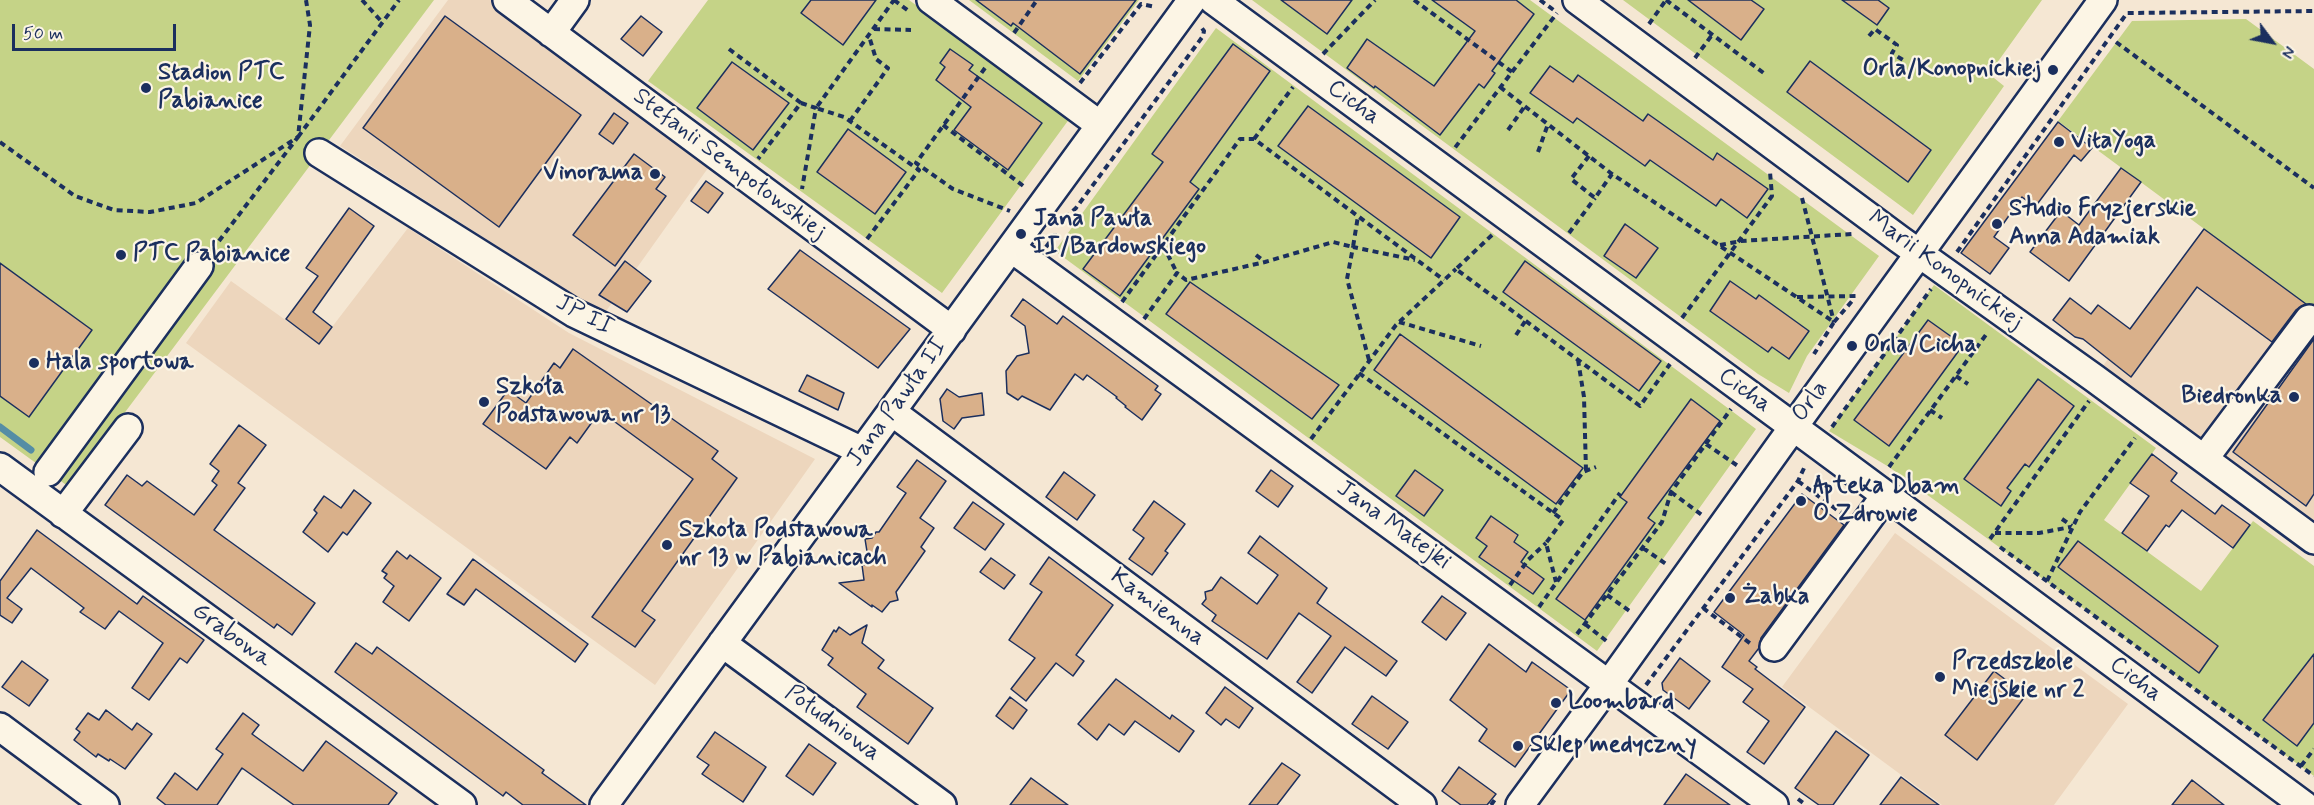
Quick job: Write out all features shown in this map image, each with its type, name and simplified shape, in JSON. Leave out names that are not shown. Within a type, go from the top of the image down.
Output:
[{"type":"street","name":"Stefanii Sempołowskiej","points":[[507,0],[952,330]]},
{"type":"street","points":[[551,33],[575,0]]},
{"type":"street","points":[[931,0],[1100,125]]},
{"type":"street","name":"Jana Pawła II","points":[[603,805],[1192,0]]},
{"type":"street","name":"Cicha","points":[[1213,0],[2304,805]]},
{"type":"street","name":"Orla","points":[[1520,805],[1610,684],[1793,427],[2103,0]]},
{"type":"street","name":"Marii Konopnickiej","points":[[1567,6],[1920,254],[2314,540]]},
{"type":"street","name":"JP II","points":[[320,153],[574,313],[862,451]]},
{"type":"street","name":"Jana Matejki","points":[[1011,248],[1774,805]]},
{"type":"street","points":[[48,472],[199,266]]},
{"type":"street","points":[[2204,459],[2309,319]]},
{"type":"street","name":"Kamienna","points":[[892,412],[1422,805]]},
{"type":"street","points":[[63,514],[129,428]]},
{"type":"street","name":"Grabowa","points":[[0,467],[462,805]]},
{"type":"street","points":[[1774,647],[1886,495]]},
{"type":"street","name":"Południowa","points":[[722,643],[942,805]]},
{"type":"street","points":[[0,727],[105,805]]},
{"type":"path","points":[[298,137],[310,25],[306,0]]},
{"type":"path","points":[[362,0],[382,22]]},
{"type":"path","points":[[219,242],[399,0]]},
{"type":"path","points":[[792,188],[801,195],[816,108],[894,0]]},
{"type":"path","points":[[1011,36],[1037,0]]},
{"type":"path","points":[[1079,85],[1141,4],[1157,7],[1162,0]]},
{"type":"path","points":[[1321,56],[1375,0]]},
{"type":"path","points":[[1414,0],[1512,72]]},
{"type":"path","points":[[1648,25],[1666,0],[1765,74]]},
{"type":"path","points":[[1451,152],[1500,87],[1567,6]]},
{"type":"path","points":[[1964,260],[1955,254],[2127,13],[2314,11]]},
{"type":"path","points":[[874,29],[911,30]]},
{"type":"path","points":[[1869,36],[1875,29],[1897,45],[1892,52],[1903,60]]},
{"type":"path","points":[[850,121],[888,68],[876,59],[869,35]]},
{"type":"path","points":[[1694,59],[1712,35]]},
{"type":"path","points":[[2116,42],[2314,188]]},
{"type":"path","points":[[729,49],[801,103],[844,117],[953,189],[1011,211]]},
{"type":"path","points":[[920,168],[916,163],[986,67]]},
{"type":"path","points":[[1254,139],[1296,83]]},
{"type":"path","points":[[1500,87],[1612,174],[1834,322]]},
{"type":"path","points":[[756,162],[801,103]]},
{"type":"path","points":[[1508,130],[1525,106]]},
{"type":"path","points":[[1538,152],[1548,124]]},
{"type":"path","points":[[943,125],[1027,188]]},
{"type":"path","points":[[0,142],[75,196],[114,210],[150,213],[196,203],[298,137]]},
{"type":"path","points":[[298,137],[320,153]]},
{"type":"path","points":[[1121,303],[1240,139],[1254,139],[1444,280]]},
{"type":"path","points":[[1589,156],[1571,180],[1595,198]]},
{"type":"path","points":[[864,242],[920,168]]},
{"type":"path","points":[[1680,321],[1772,196],[1770,171]]},
{"type":"path","points":[[1566,236],[1612,174]]},
{"type":"path","points":[[1022,196],[1033,180]]},
{"type":"path","points":[[1801,194],[1834,322],[1813,355]]},
{"type":"path","points":[[1004,221],[1016,204]]},
{"type":"path","points":[[1358,216],[1347,279],[1369,360]]},
{"type":"path","points":[[1315,446],[1309,442],[1399,322],[1495,233]]},
{"type":"path","points":[[1719,246],[1741,241],[1855,234]]},
{"type":"path","points":[[1163,245],[1177,273],[1186,280],[1265,262],[1333,242],[1419,261]]},
{"type":"path","points":[[1256,255],[1265,262]]},
{"type":"path","points":[[1456,269],[1640,406],[1671,364]]},
{"type":"path","points":[[1144,319],[1177,273]]},
{"type":"path","points":[[1829,431],[1931,290]]},
{"type":"path","points":[[1796,297],[1857,296]]},
{"type":"path","points":[[1112,297],[1129,309]]},
{"type":"path","points":[[1136,314],[1153,326]]},
{"type":"path","points":[[1515,335],[1526,320]]},
{"type":"path","points":[[1399,322],[1481,346]]},
{"type":"path","points":[[1889,467],[1991,328]]},
{"type":"path","points":[[1578,360],[1584,397],[1586,471]]},
{"type":"path","points":[[1359,373],[1563,520],[1507,588],[1515,594]]},
{"type":"path","points":[[1956,376],[1968,384]]},
{"type":"path","points":[[1990,539],[2090,400]]},
{"type":"path","points":[[1575,637],[1662,522],[1671,492],[1732,408]]},
{"type":"path","points":[[1930,410],[1942,418]]},
{"type":"path","points":[[2047,580],[2080,512],[2137,435]]},
{"type":"path","points":[[1706,444],[1738,466]]},
{"type":"path","points":[[1732,474],[1745,458]]},
{"type":"path","points":[[1644,688],[1798,481],[1807,460]]},
{"type":"path","points":[[1553,513],[1586,471],[1596,467]]},
{"type":"path","points":[[1798,481],[1845,516]]},
{"type":"path","points":[[1671,492],[1702,516]]},
{"type":"path","points":[[1536,610],[1620,493]]},
{"type":"path","points":[[1696,524],[1708,507]]},
{"type":"path","points":[[2062,519],[2072,526]]},
{"type":"path","points":[[1995,533],[2039,533],[2072,526]]},
{"type":"path","points":[[1546,543],[1556,582]]},
{"type":"path","points":[[1643,547],[1667,565],[1673,556]]},
{"type":"path","points":[[1607,595],[1632,613]]},
{"type":"path","points":[[1626,620],[1638,603]]},
{"type":"path","points":[[1585,624],[1610,643]]},
{"type":"path","points":[[1605,650],[1615,635]]},
{"type":"path","points":[[2301,766],[2314,749]]},
{"type":"shaded area","points":[[448,0],[509,0],[718,154],[604,314],[340,146]]},
{"type":"shaded area","name":"Szkoła Podstawowa nr 13","points":[[408,228],[569,333],[815,459],[655,685],[186,343],[231,281],[319,344]]},
{"type":"shaded area","points":[[2204,229],[2314,310],[2314,540],[2094,378]]},
{"type":"shaded area","name":"Przedszkole Miejskie nr 2","points":[[1895,533],[2128,704],[2054,805],[1942,805],[1782,687]]},
{"type":"green space","name":"PTC Pabianice","points":[[0,0],[434,0],[69,487],[0,437]]},
{"type":"green space","points":[[708,0],[909,0],[1070,118],[942,293],[648,81]]},
{"type":"green space","points":[[969,0],[1139,0],[1078,81]]},
{"type":"green space","points":[[1252,0],[1530,0],[1879,256],[1807,356],[1789,393],[1758,374]]},
{"type":"green space","points":[[1623,0],[2042,0],[1989,74],[2004,86],[1913,215]]},
{"type":"green space","points":[[2246,19],[2314,69],[2314,310],[2058,121],[2132,21]]},
{"type":"green space","points":[[1216,28],[1756,429],[1597,651],[1055,251]]},
{"type":"green space","points":[[1934,285],[2156,448],[2104,520],[2201,591],[2253,521],[2314,566],[2314,776],[1889,467],[1829,431]]},
{"type":"building","points":[[811,0],[876,0],[843,45],[801,13]]},
{"type":"building","points":[[976,0],[1136,0],[1080,74],[1013,23],[1011,26]]},
{"type":"building","points":[[1281,0],[1352,0],[1327,34]]},
{"type":"building","points":[[1432,0],[1516,0],[1534,14],[1492,71],[1495,73],[1484,88],[1479,84],[1440,135],[1347,68],[1367,39],[1434,86],[1475,31]]},
{"type":"building","points":[[1688,0],[1751,0],[1764,9],[1741,40]]},
{"type":"building","points":[[1842,0],[1878,0],[1889,8],[1877,25]]},
{"type":"building","points":[[445,16],[581,115],[499,227],[363,128]]},
{"type":"building","points":[[641,16],[662,32],[643,56],[621,39]]},
{"type":"building","points":[[1233,44],[1270,71],[1190,182],[1199,189],[1120,296],[1083,269],[1163,162],[1152,154]]},
{"type":"building","points":[[950,49],[973,65],[969,70],[1042,123],[1008,170],[954,130],[971,107],[936,80],[945,67],[940,63]]},
{"type":"building","points":[[1810,61],[1931,150],[1908,182],[1787,92]]},
{"type":"building","points":[[732,62],[789,103],[753,150],[697,108]]},
{"type":"building","points":[[1550,66],[1573,82],[1578,75],[1643,121],[1648,114],[1713,160],[1717,153],[1768,189],[1747,218],[1721,199],[1716,206],[1650,160],[1645,166],[1577,118],[1573,123],[1530,93]]},
{"type":"building","points":[[1308,106],[1460,217],[1431,258],[1278,146]]},
{"type":"building","points":[[614,113],[628,123],[613,144],[599,134]]},
{"type":"building","points":[[2058,122],[2092,148],[2081,161],[2074,155],[2035,207],[2022,197],[1994,237],[2009,248],[1990,274],[1961,253]]},
{"type":"building","points":[[848,129],[906,172],[875,214],[817,172]]},
{"type":"building","points":[[634,154],[665,177],[656,189],[666,196],[615,266],[573,235]]},
{"type":"building","points":[[2121,168],[2141,182],[2069,281],[2030,252],[2061,211],[2079,225]]},
{"type":"building","points":[[706,181],[723,193],[708,213],[691,201]]},
{"type":"building","points":[[349,208],[374,226],[313,312],[332,327],[319,344],[286,319],[318,276],[306,268]]},
{"type":"building","points":[[1625,224],[1658,248],[1636,278],[1604,256]]},
{"type":"building","points":[[2204,229],[2306,304],[2296,310],[2272,342],[2197,287],[2131,377],[2083,339],[2075,337],[2053,320],[2070,298],[2091,314],[2098,305],[2130,329]]},
{"type":"building","points":[[800,250],[910,329],[878,368],[768,289]]},
{"type":"building","points":[[625,261],[651,281],[627,312],[599,295]]},
{"type":"building","points":[[1525,261],[1661,361],[1639,391],[1503,292]]},
{"type":"building","name":"Hala sportowa","points":[[0,263],[92,330],[29,417],[0,396]]},
{"type":"building","points":[[1730,281],[1756,299],[1759,295],[1809,331],[1789,359],[1772,347],[1768,352],[1710,311]]},
{"type":"building","points":[[1190,282],[1339,385],[1312,419],[1166,314]]},
{"type":"building","points":[[1023,299],[1057,324],[1063,316],[1158,386],[1155,390],[1161,394],[1142,420],[1125,407],[1117,397],[1087,375],[1083,380],[1075,374],[1050,410],[1022,396],[1018,400],[1007,393],[1006,371],[1017,356],[1029,353],[1025,326],[1011,316]]},
{"type":"building","points":[[1928,320],[1963,345],[1889,446],[1854,420]]},
{"type":"building","points":[[1400,334],[1583,468],[1556,504],[1374,370]]},
{"type":"building","name":"Biedronka","points":[[2314,339],[2314,494],[2306,506],[2233,452]]},
{"type":"building","name":"Szkoła Podstawowa nr 13 w Pabianicach","points":[[573,349],[718,451],[712,459],[737,478],[642,611],[655,620],[635,647],[592,617],[693,479],[600,411],[577,443],[570,437],[546,469],[483,424],[508,390],[526,403],[554,363],[560,368]]},
{"type":"building","points":[[807,375],[844,393],[838,410],[799,391]]},
{"type":"building","points":[[2038,379],[2074,406],[2029,467],[2025,464],[2007,488],[2011,491],[2001,506],[1964,479]]},
{"type":"building","points":[[947,389],[959,397],[982,393],[984,415],[962,418],[954,429],[943,421],[940,399]]},
{"type":"building","points":[[1691,399],[1720,421],[1648,518],[1655,523],[1585,620],[1556,599],[1627,502],[1620,497]]},
{"type":"building","points":[[239,425],[266,445],[238,483],[245,488],[214,530],[315,603],[292,635],[277,624],[274,628],[105,505],[127,475],[142,486],[147,481],[194,515],[217,485],[212,481],[219,471],[210,464]]},
{"type":"building","points":[[2152,454],[2177,473],[2171,481],[2215,514],[2222,505],[2250,525],[2233,548],[2182,510],[2169,527],[2166,525],[2147,551],[2122,533],[2149,496],[2130,483]]},
{"type":"building","points":[[917,460],[946,481],[920,518],[934,528],[921,547],[925,551],[896,592],[898,600],[890,602],[882,612],[839,583],[864,580],[862,565],[869,564],[865,539],[872,538],[876,532],[879,532],[906,493],[897,487]]},
{"type":"building","points":[[1271,470],[1293,486],[1278,507],[1256,491]]},
{"type":"building","points":[[1415,470],[1443,490],[1424,516],[1396,496]]},
{"type":"building","points":[[1064,472],[1095,495],[1077,520],[1046,497]]},
{"type":"building","points":[[354,490],[371,503],[347,535],[343,532],[328,552],[303,532],[317,513],[314,510],[324,496],[341,508]]},
{"type":"building","points":[[1802,494],[1844,525],[1761,638],[1759,648],[1749,661],[1757,667],[1755,669],[1805,707],[1764,764],[1747,752],[1769,721],[1743,702],[1753,689],[1722,667],[1744,635],[1714,612]]},
{"type":"building","points":[[1154,501],[1185,524],[1165,551],[1168,553],[1152,575],[1129,559],[1144,538],[1133,530]]},
{"type":"building","points":[[973,502],[1004,524],[985,550],[954,528]]},
{"type":"building","points":[[1491,516],[1518,535],[1514,542],[1528,552],[1521,562],[1544,579],[1533,594],[1479,557],[1487,546],[1476,538]]},
{"type":"building","points":[[37,530],[137,604],[143,596],[204,640],[187,663],[180,658],[149,700],[132,688],[163,643],[119,611],[105,629],[80,612],[84,608],[31,568],[7,598],[22,609],[12,623],[0,615],[0,581]]},
{"type":"building","points":[[1260,536],[1327,588],[1317,603],[1397,661],[1386,676],[1345,647],[1312,693],[1297,682],[1331,636],[1299,613],[1267,659],[1212,621],[1216,615],[1202,604],[1206,599],[1205,592],[1212,590],[1221,577],[1257,604],[1278,575],[1248,553]]},
{"type":"building","points":[[2078,541],[2218,646],[2199,673],[2058,567]]},
{"type":"building","points":[[397,551],[407,559],[410,555],[441,578],[409,621],[383,602],[394,586],[384,578],[387,574],[382,571]]},
{"type":"building","points":[[1049,557],[1113,605],[1076,655],[1084,661],[1073,676],[1056,663],[1026,701],[1011,689],[1035,658],[1009,640],[1042,592],[1030,584]]},
{"type":"building","points":[[991,558],[1015,575],[1004,589],[980,572]]},
{"type":"building","points":[[473,559],[588,644],[575,662],[476,589],[464,605],[447,594]]},
{"type":"building","points":[[1442,596],[1466,613],[1446,640],[1422,622]]},
{"type":"building","points":[[867,625],[862,643],[884,660],[878,668],[933,708],[908,744],[857,707],[866,694],[828,665],[833,658],[822,650],[834,630],[836,632],[839,627],[850,635]]},
{"type":"building","points":[[356,643],[372,654],[377,647],[544,770],[542,773],[586,805],[523,805],[506,792],[503,796],[335,672]]},
{"type":"building","points":[[1489,644],[1526,672],[1532,662],[1571,690],[1515,767],[1479,741],[1487,729],[1450,700]]},
{"type":"building","points":[[2314,654],[2314,723],[2297,746],[2263,720]]},
{"type":"building","points":[[1680,658],[1710,681],[1689,709],[1663,690],[1662,683]]},
{"type":"building","points":[[22,661],[48,680],[29,706],[2,687]]},
{"type":"building","points":[[1994,671],[2026,695],[1977,760],[1945,735]]},
{"type":"building","points":[[1116,679],[1170,719],[1172,715],[1194,731],[1179,752],[1135,721],[1124,735],[1109,724],[1097,740],[1078,724]]},
{"type":"building","points":[[1225,687],[1253,708],[1239,728],[1226,719],[1221,725],[1206,713]]},
{"type":"building","points":[[1372,696],[1408,722],[1388,749],[1352,724]]},
{"type":"building","points":[[1010,697],[1027,710],[1013,729],[996,716]]},
{"type":"building","points":[[106,710],[132,730],[137,723],[152,734],[125,769],[98,754],[96,757],[74,740],[80,732],[76,729],[88,713],[99,720]]},
{"type":"building","points":[[243,713],[259,725],[252,734],[303,771],[326,741],[397,793],[388,805],[294,805],[242,768],[217,805],[166,805],[157,798],[175,773],[197,790],[223,754],[216,749]]},
{"type":"building","points":[[1836,731],[1869,755],[1833,805],[1819,805],[1795,788]]},
{"type":"building","points":[[715,732],[766,767],[743,802],[702,774],[709,765],[697,757]]},
{"type":"building","points":[[809,744],[836,763],[813,795],[786,776]]},
{"type":"building","points":[[1282,763],[1300,775],[1277,805],[1249,805]]},
{"type":"building","points":[[1459,767],[1496,794],[1487,805],[1461,805],[1442,791]]},
{"type":"building","points":[[1686,774],[1730,805],[1664,805]]},
{"type":"building","points":[[1901,777],[1917,789],[1939,805],[1880,805]]},
{"type":"building","points":[[1031,778],[1068,805],[1010,805]]},
{"type":"building","points":[[2192,780],[2224,805],[2172,805]]},
{"type":"waterway","points":[[0,427],[31,450]]},
{"type":"place","name":"Orla/Konopnickiej","points":[[2053,70]]},
{"type":"place","name":"Stadion PTC Pabianice","points":[[146,88]]},
{"type":"place","name":"VitaYoga","points":[[2059,142]]},
{"type":"place","name":"Vinorama","points":[[655,174]]},
{"type":"place","name":"Studio Fryzjerskie Anna Adamiak","points":[[1997,224]]},
{"type":"place","name":"Jana Pawła II/Bardowskiego","points":[[1021,234]]},
{"type":"place","name":"PTC Pabianice","points":[[121,255]]},
{"type":"place","name":"Orla/Cicha","points":[[1852,346]]},
{"type":"place","name":"Hala sportowa","points":[[34,363]]},
{"type":"place","name":"Biedronka","points":[[2294,397]]},
{"type":"place","name":"Szkoła Podstawowa nr 13","points":[[484,402]]},
{"type":"place","name":"Apteka Dbam O Zdrowie","points":[[1801,501]]},
{"type":"place","name":"Szkoła Podstawowa nr 13 w Pabianicach","points":[[667,545]]},
{"type":"place","name":"Żabka","points":[[1730,598]]},
{"type":"place","name":"Przedszkole Miejskie nr 2","points":[[1940,677]]},
{"type":"place","name":"Loombard","points":[[1556,703]]},
{"type":"place","name":"Sklep medyczny","points":[[1518,746]]}]
